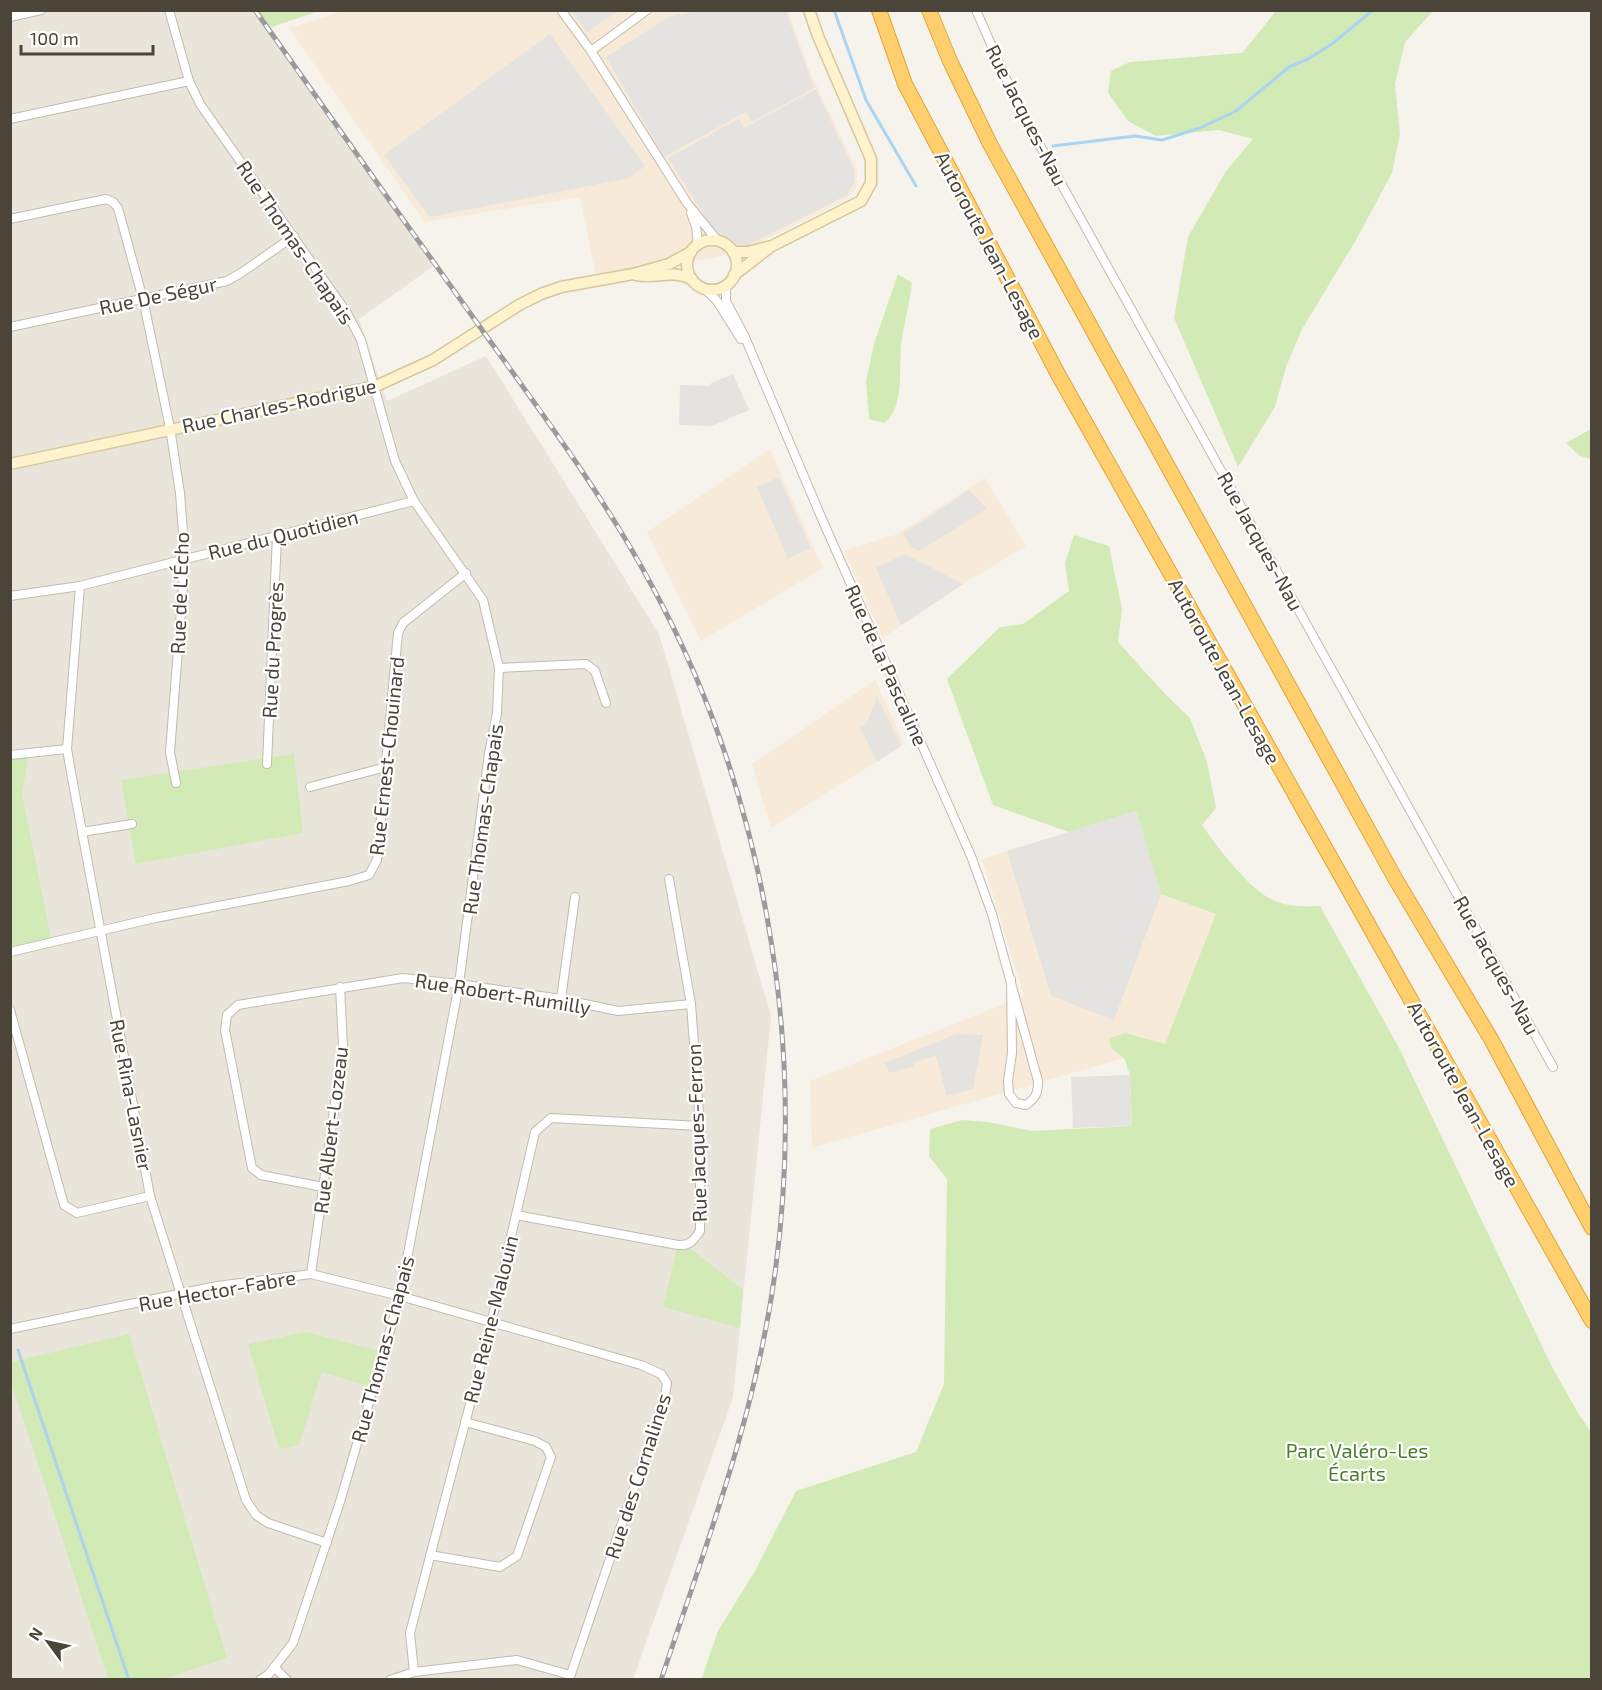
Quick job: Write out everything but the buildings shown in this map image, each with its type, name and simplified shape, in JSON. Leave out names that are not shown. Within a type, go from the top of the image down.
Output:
[{"type":"highway","name":"Autoroute Jean-Lesage","points":[[879,10],[905,84],[1059,376],[1592,1321]]},
{"type":"highway","points":[[929,10],[950,61],[990,144],[1396,880],[1491,1039],[1592,1228]]},
{"type":"street","points":[[10,17],[41,10]]},
{"type":"street","name":"Rue Thomas-Chapais","points":[[170,10],[189,81],[200,104],[347,313],[361,340],[376,386],[395,461],[414,501],[483,600],[499,668],[497,713],[489,753],[459,984],[400,1296],[327,1543],[293,1643],[269,1674],[260,1680]]},
{"type":"street","points":[[561,10],[591,51],[687,203],[717,240],[727,245],[733,252],[737,265],[734,275]]},
{"type":"street","points":[[591,51],[647,10]]},
{"type":"street","points":[[733,252],[748,252],[772,246],[861,201],[871,183],[871,159],[809,10]]},
{"type":"street","name":"Rue Jacques-Nau","points":[[976,10],[1018,106],[1553,1067]]},
{"type":"street","points":[[10,119],[189,81]]},
{"type":"street","name":"Rue de L'Écho","points":[[10,219],[106,199],[118,208],[143,299],[170,428],[180,493],[185,560],[170,752],[176,783]]},
{"type":"street","points":[[687,203],[696,226],[694,248],[687,266],[692,279],[705,289],[719,289],[726,285],[734,275],[772,246]]},
{"type":"street","name":"Rue De Ségur","points":[[10,327],[227,281],[294,236]]},
{"type":"street","points":[[694,248],[706,241],[717,240]]},
{"type":"street","name":"Rue Charles-Rodrigue","points":[[10,464],[170,428],[376,386],[433,360],[519,304],[541,294],[561,287],[633,274],[669,264],[694,248]]},
{"type":"street","name":"Rue Charles-Rodrigue","points":[[633,274],[645,276],[680,273],[692,279]]},
{"type":"street","name":"Rue de la Pascaline","points":[[726,285],[726,301],[744,335],[751,356],[971,856],[992,914],[1011,979],[1038,1081],[1035,1099],[1026,1105],[1016,1102],[1009,1088],[1012,1053],[1011,979]]},
{"type":"street","name":"Rue de la Pascaline","points":[[705,289],[717,300],[751,356]]},
{"type":"street","name":"Rue du Quotidien","points":[[10,596],[80,586],[414,501]]},
{"type":"street","name":"Rue du Progrès","points":[[267,764],[277,536]]},
{"type":"street","name":"Rue Ernest-Chouinard","points":[[101,931],[155,918],[349,882],[369,876],[376,860],[399,633],[403,623],[466,573]]},
{"type":"street","name":"Rue Rina-Lasnier","points":[[80,586],[67,749],[150,1196],[246,1500],[256,1515],[268,1523],[327,1543]]},
{"type":"street","points":[[499,668],[586,664],[594,671],[606,703]]},
{"type":"street","points":[[10,755],[67,749]]},
{"type":"street","points":[[310,787],[386,767]]},
{"type":"street","points":[[82,832],[132,824]]},
{"type":"street","name":"Rue Jacques-Ferron","points":[[516,1215],[686,1245],[694,1240],[700,1231],[700,1126],[691,1004],[669,879]]},
{"type":"street","points":[[561,999],[575,897]]},
{"type":"street","points":[[10,952],[101,931]]},
{"type":"street","name":"Rue Robert-Rumilly","points":[[323,1187],[261,1175],[252,1168],[225,1030],[227,1015],[238,1005],[403,978],[561,999],[618,1011],[691,1004]]},
{"type":"street","name":"Rue Albert-Lozeau","points":[[311,1274],[343,1046],[340,987]]},
{"type":"street","points":[[10,1010],[64,1205],[77,1213],[150,1196]]},
{"type":"street","name":"Rue Reine-Malouin","points":[[414,1672],[410,1633],[491,1324],[534,1132],[551,1118],[700,1126]]},
{"type":"street","name":"Rue Hector-Fabre","points":[[10,1329],[217,1286],[311,1274],[400,1296],[491,1324]]},
{"type":"street","name":"Rue des Cornalines","points":[[491,1324],[641,1365],[661,1374],[667,1383],[665,1396],[570,1677]]},
{"type":"street","points":[[430,1555],[500,1567],[517,1556],[551,1457],[546,1447],[535,1441],[465,1422]]},
{"type":"street","points":[[390,1680],[414,1672],[517,1660],[570,1677]]},
{"type":"street","points":[[274,1667],[287,1680]]},
{"type":"shaded area","points":[[347,10],[788,11],[811,74],[857,170],[856,188],[848,198],[753,246],[712,258],[596,276],[580,197],[425,222],[289,28]]},
{"type":"shaded area","points":[[11,11],[257,11],[435,265],[359,319],[387,401],[486,356],[659,634],[771,1016],[733,1397],[633,1679],[11,1680]]},
{"type":"shaded area","points":[[571,11],[618,11],[587,32]]},
{"type":"shaded area","points":[[697,11],[786,11],[814,88],[752,122],[746,112],[664,157],[606,57],[669,17]]},
{"type":"shaded area","points":[[550,34],[645,166],[629,178],[430,217],[384,155]]},
{"type":"shaded area","points":[[816,89],[854,170],[854,183],[847,195],[748,245],[733,243],[713,229],[668,158],[739,119],[744,128]]},
{"type":"shaded area","points":[[733,374],[749,410],[712,426],[679,425],[680,385],[711,386],[711,383]]},
{"type":"shaded area","points":[[770,449],[823,568],[701,641],[647,532]]},
{"type":"shaded area","points":[[779,477],[811,548],[788,559],[757,487]]},
{"type":"shaded area","points":[[985,478],[1026,546],[963,584],[883,638],[844,551],[898,534]]},
{"type":"shaded area","points":[[969,490],[987,509],[919,551],[912,547],[903,534]]},
{"type":"shaded area","points":[[905,554],[963,584],[901,625],[876,568]]},
{"type":"shaded area","points":[[875,680],[904,744],[771,828],[752,764]]},
{"type":"shaded area","points":[[877,696],[901,746],[877,762],[860,727],[867,723]]},
{"type":"shaded area","points":[[1136,811],[1161,893],[1216,914],[1165,1045],[1125,1033],[1109,1038],[1111,1048],[1124,1058],[812,1148],[810,1081],[1024,996],[982,859]]},
{"type":"shaded area","points":[[1136,811],[1161,894],[1114,1020],[1051,996],[1007,851]]},
{"type":"shaded area","points":[[956,1034],[983,1035],[973,1089],[947,1096],[936,1056],[913,1062],[914,1066],[889,1073],[885,1063]]},
{"type":"shaded area","points":[[1130,1075],[1132,1126],[1073,1128],[1071,1077]]},
{"type":"green space","points":[[1277,10],[1433,11],[1405,42],[1395,84],[1400,134],[1392,173],[1356,240],[1302,329],[1286,367],[1275,407],[1238,467],[1174,318],[1188,237],[1226,171],[1253,139],[1219,130],[1156,136],[1128,121],[1108,93],[1111,71],[1130,62],[1242,53]]},
{"type":"green space","points":[[257,11],[319,11],[269,28]]},
{"type":"green space","points":[[898,274],[912,283],[902,338],[899,394],[892,415],[885,423],[869,419],[866,381],[874,344]]},
{"type":"green space","points":[[1591,429],[1591,459],[1580,456],[1566,443]]},
{"type":"green space","name":"Parc Valéro-Les Écarts","points":[[1074,535],[1109,546],[1122,609],[1118,642],[1190,718],[1207,762],[1216,808],[1202,825],[1232,865],[1260,892],[1287,905],[1320,906],[1399,1048],[1552,1367],[1591,1432],[1591,1679],[701,1680],[718,1631],[755,1571],[796,1491],[916,1452],[944,1384],[947,1179],[929,1156],[930,1129],[962,1120],[988,1122],[1032,1131],[1132,1126],[1130,1075],[1124,1058],[1111,1048],[1109,1038],[1125,1033],[1165,1044],[1216,914],[1161,894],[1136,811],[1069,832],[993,805],[947,679],[1000,627],[1023,624],[1069,591],[1065,563]]},
{"type":"green space","points":[[29,753],[22,794],[52,943],[11,952],[11,755]]},
{"type":"green space","points":[[294,754],[303,833],[136,864],[121,780]]},
{"type":"green space","points":[[678,1245],[686,1245],[743,1290],[740,1328],[663,1307]]},
{"type":"green space","points":[[306,1332],[384,1352],[374,1388],[322,1372],[299,1445],[279,1449],[248,1344]]},
{"type":"green space","points":[[129,1334],[227,1658],[164,1679],[108,1679],[11,1381],[11,1362]]},
{"type":"waterway","points":[[834,10],[866,100],[916,186]]},
{"type":"waterway","points":[[1053,146],[1135,136],[1162,140],[1200,128],[1236,111],[1289,67],[1308,59],[1332,44],[1373,10]]},
{"type":"waterway","points":[[18,1350],[129,1680]]},
{"type":"railway","points":[[255,10],[554,431],[596,492],[634,554],[691,665],[723,748],[749,833],[768,920],[780,1008],[785,1097],[783,1185],[775,1273],[756,1377],[728,1478],[661,1680]]}]
